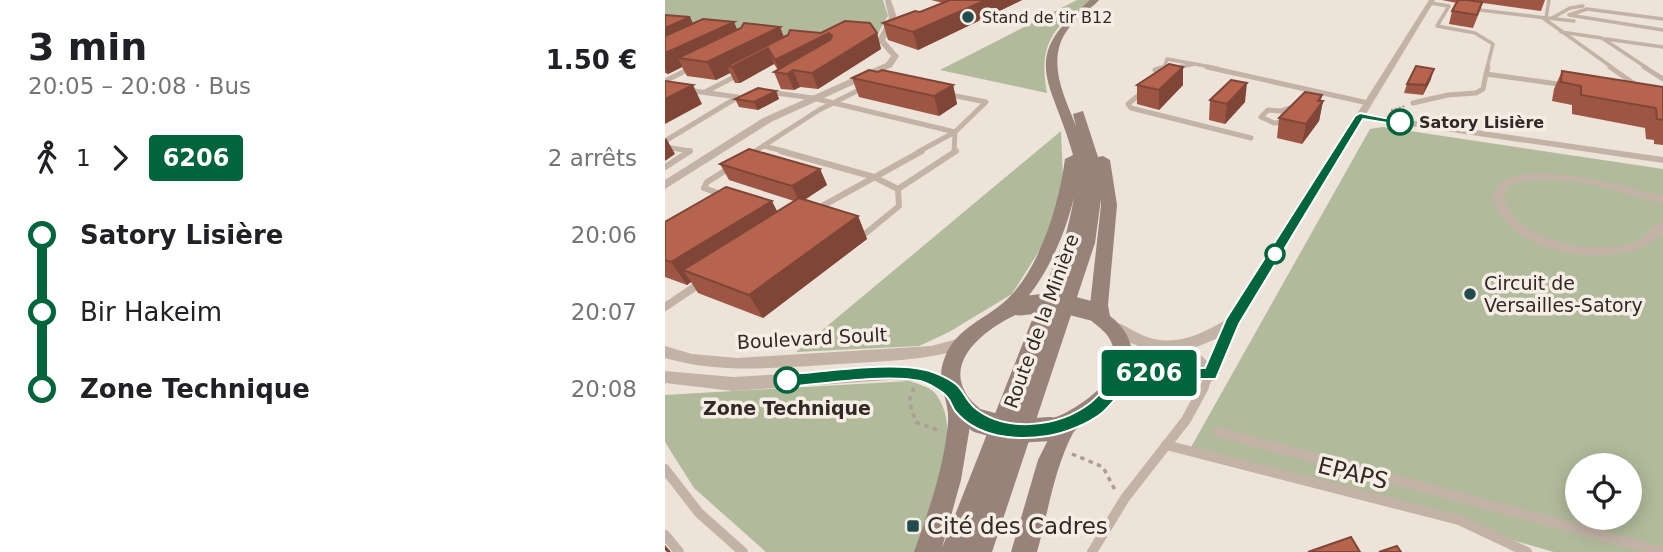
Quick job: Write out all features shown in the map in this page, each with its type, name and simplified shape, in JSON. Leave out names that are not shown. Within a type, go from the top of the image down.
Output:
[{"type":"main road","points":[[956,398],[979,421],[998,429],[1020,432],[1059,426],[1096,408],[1121,375],[1122,344],[1101,318],[1099,305],[1109,205],[1107,179],[1094,136],[1074,119],[1049,72],[1050,55],[1060,32],[1095,0]]},
{"type":"main road","points":[[1012,308],[1040,262],[1065,203],[1072,160],[1074,119],[1060,72],[1061,55],[1069,32],[1105,0]]},
{"type":"main road","name":"Route de la Minière","points":[[979,552],[1087,243],[1095,203],[1095,171],[1074,119]]},
{"type":"main road","name":"Route de la Minière","points":[[953,552],[1074,234],[1082,170],[1074,119]]},
{"type":"main road","points":[[927,552],[960,433],[950,372],[961,344],[980,324],[1012,308],[1057,302],[1101,318]]},
{"type":"main road","points":[[1024,552],[1059,426]]},
{"type":"street","points":[[665,185],[747,131],[893,61],[893,53],[881,40],[893,18],[888,0]]},
{"type":"street","points":[[1210,375],[1231,323],[1431,2]]},
{"type":"street","points":[[1360,116],[1663,160]]},
{"type":"street","points":[[1663,200],[1582,181],[1541,175],[1524,176],[1504,183],[1498,198],[1507,217],[1525,232],[1579,250],[1617,252],[1643,245],[1663,225]]},
{"type":"street","points":[[1101,318],[1127,336],[1166,348],[1184,347],[1209,338],[1231,323]]},
{"type":"street","name":"Boulevard Soult","points":[[665,352],[692,360],[737,364],[890,356],[931,352],[961,344]]},
{"type":"street","points":[[1184,347],[1210,375]]},
{"type":"street","points":[[1115,386],[1126,377],[1142,373],[1210,375]]},
{"type":"street","name":"Boulevard Soult","points":[[665,377],[733,384],[889,374],[924,375],[956,398]]},
{"type":"lane","points":[[1549,0],[1547,18],[1559,32],[1644,91]]},
{"type":"lane","points":[[1575,0],[1575,10]]},
{"type":"lane","points":[[1431,2],[1663,30]]},
{"type":"lane","points":[[1413,103],[1448,95],[1476,93],[1483,89],[1493,44],[1475,33],[1437,26],[1449,6]]},
{"type":"lane","points":[[1547,18],[1564,10],[1587,9],[1663,17]]},
{"type":"lane","points":[[1575,10],[1663,30]]},
{"type":"lane","points":[[1559,32],[1663,47]]},
{"type":"lane","points":[[1602,38],[1663,79]]},
{"type":"lane","points":[[1165,71],[1167,59],[1311,88],[1326,95],[1368,103]]},
{"type":"lane","points":[[665,80],[700,64]]},
{"type":"lane","points":[[1155,70],[1165,71],[1195,64]]},
{"type":"lane","points":[[705,93],[749,69]]},
{"type":"lane","points":[[1486,74],[1577,87]]},
{"type":"lane","points":[[780,83],[764,92],[813,98],[955,132]]},
{"type":"lane","points":[[736,199],[704,188],[707,182],[832,103],[873,84]]},
{"type":"lane","points":[[1147,88],[1128,104],[1131,108],[1251,138]]},
{"type":"lane","points":[[678,89],[738,97],[748,95]]},
{"type":"lane","points":[[809,213],[955,132],[986,102],[936,92]]},
{"type":"lane","points":[[1318,98],[1326,95]]},
{"type":"lane","points":[[665,141],[738,97]]},
{"type":"lane","points":[[1281,111],[1290,116],[1289,120],[1274,123],[1261,117],[1264,111],[1281,111],[1301,104]]},
{"type":"lane","points":[[898,189],[956,151],[955,132]]},
{"type":"lane","points":[[764,146],[874,177],[898,189]]},
{"type":"lane","points":[[665,147],[690,151],[665,167]]},
{"type":"lane","points":[[866,233],[899,206],[898,189]]},
{"type":"lane","points":[[665,307],[710,278]]},
{"type":"lane","points":[[1092,552],[1121,503],[1186,420],[1210,375]]},
{"type":"lane","points":[[1218,432],[1663,552]]},
{"type":"lane","name":"EPAPS","points":[[1166,445],[1459,520],[1527,552]]},
{"type":"lane","points":[[665,469],[699,513],[743,552]]},
{"type":"lane","points":[[665,535],[679,552]]},
{"type":"path","points":[[1389,111],[1413,103]]},
{"type":"path","points":[[919,383],[910,392],[909,404],[916,422],[952,433]]},
{"type":"path","points":[[1065,452],[1103,467],[1121,503]]},
{"type":"green space","points":[[665,0],[883,0],[888,16],[877,35],[849,49],[665,28]]},
{"type":"green space","points":[[1077,0],[1091,0],[1066,19],[1051,39],[1045,62],[1047,93],[940,70]]},
{"type":"green space","name":"Circuit de Versailles-Satory","points":[[1383,127],[1663,169],[1663,552],[1554,552],[1190,449],[1370,129]]},
{"type":"green space","points":[[1061,131],[1063,178],[1055,209],[1044,243],[1012,294],[949,332],[919,346],[796,352]]},
{"type":"green space","points":[[910,381],[934,392],[944,408],[947,427],[943,470],[915,552],[766,552],[694,488],[665,442],[665,395]]},
{"type":"building","points":[[950,0],[986,0],[913,32],[883,23],[915,11],[920,12]]},
{"type":"building","points":[[1458,0],[1482,2],[1477,15],[1452,11]]},
{"type":"building","points":[[665,15],[690,17],[665,28]]},
{"type":"building","points":[[703,19],[734,22],[665,53],[665,36]]},
{"type":"building","points":[[845,21],[870,23],[877,33],[812,73],[793,70],[787,74],[774,72],[830,40],[832,36],[829,33],[775,60],[768,48],[732,67],[727,66],[788,35],[790,30],[821,33]]},
{"type":"building","points":[[744,23],[780,27],[707,62],[678,58],[741,28]]},
{"type":"building","points":[[1169,64],[1183,67],[1159,90],[1137,85]]},
{"type":"building","points":[[1416,66],[1434,69],[1426,85],[1407,84]]},
{"type":"building","points":[[869,70],[882,70],[953,85],[934,96],[852,78]]},
{"type":"building","points":[[1562,71],[1663,87],[1663,120],[1657,119],[1656,108],[1581,95],[1581,86],[1561,82]]},
{"type":"building","points":[[1231,80],[1247,83],[1227,104],[1210,100]]},
{"type":"building","points":[[665,81],[693,85],[665,99]]},
{"type":"building","points":[[758,88],[776,91],[754,102],[735,99]]},
{"type":"building","points":[[1305,92],[1322,95],[1318,101],[1323,101],[1306,124],[1279,118]]},
{"type":"building","points":[[749,149],[820,169],[792,186],[720,164]]},
{"type":"building","points":[[726,187],[772,201],[671,262],[665,260],[665,222]]},
{"type":"building","points":[[799,198],[858,216],[749,295],[683,270]]},
{"type":"building","points":[[1351,537],[1360,552],[1308,552]]},
{"type":"building","points":[[1397,546],[1401,552],[1379,552]]},
{"type":"bus line","name":"6206","points":[[787,380],[889,374],[924,375],[952,391],[960,406],[979,421],[992,427],[1020,432],[1051,429],[1082,417],[1096,408],[1126,377],[1142,373],[1210,375],[1231,323],[1360,116],[1400,122]]},
{"type":"place","name":"Stand de tir B12","points":[[968,17]]},
{"type":"place","name":"Satory Lisière","points":[[1400,122]]},
{"type":"place","name":"Circuit de Versailles-Satory","points":[[1470,294]]},
{"type":"place","name":"Zone Technique","points":[[787,380]]},
{"type":"place","name":"Cité des Cadres","points":[[913,526]]}]
